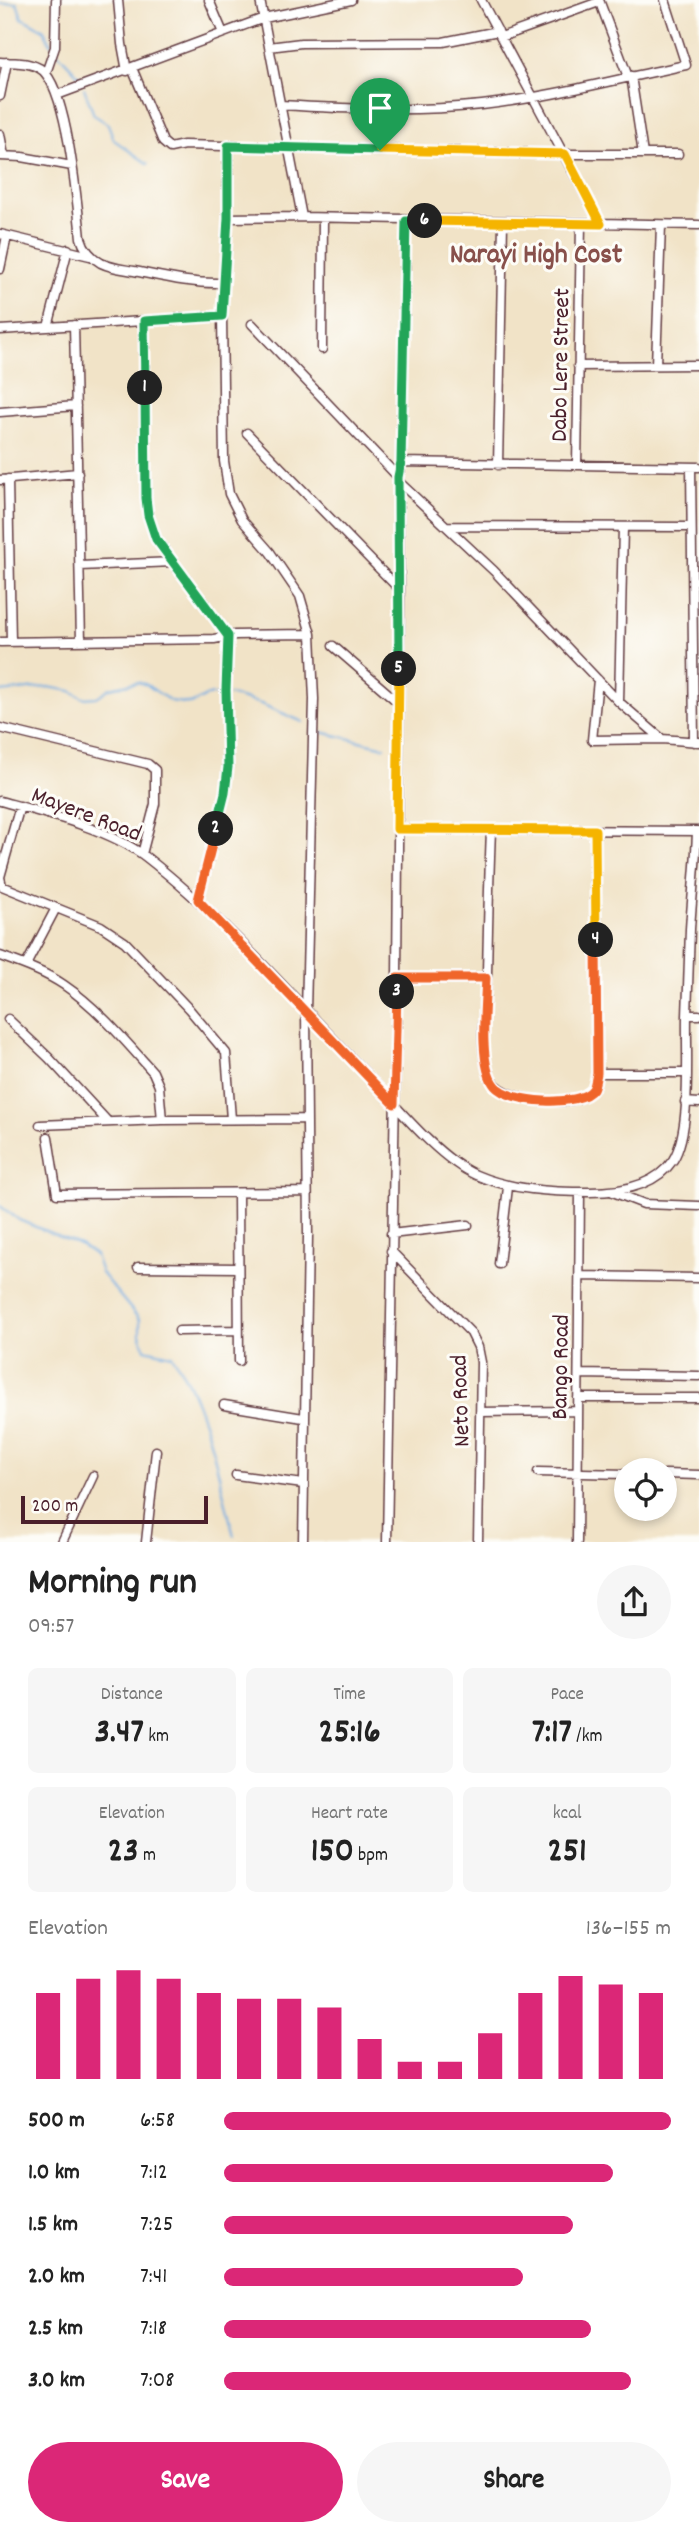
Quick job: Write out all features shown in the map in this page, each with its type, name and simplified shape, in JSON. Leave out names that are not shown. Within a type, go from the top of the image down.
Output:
[{"type":"street","points":[[46,73],[54,50],[56,0]]},
{"type":"street","points":[[118,0],[121,44],[130,70],[167,147],[678,154]]},
{"type":"street","points":[[209,0],[223,33]]},
{"type":"street","points":[[260,0],[302,217]]},
{"type":"street","points":[[57,96],[264,18],[351,0]]},
{"type":"street","points":[[481,0],[601,224]]},
{"type":"street","points":[[280,105],[373,111],[481,105],[534,97],[686,65],[665,0]]},
{"type":"street","points":[[269,47],[301,43],[443,42],[499,34],[599,1],[630,76],[643,154]]},
{"type":"street","points":[[0,96],[3,62],[27,64],[46,73],[57,96],[72,166],[83,246],[90,256]]},
{"type":"street","points":[[0,134],[2,156],[72,166]]},
{"type":"street","points":[[228,146],[228,218],[222,316],[224,461],[229,494],[242,520],[270,552],[300,596],[311,634],[314,699],[306,1011],[303,1542]]},
{"type":"street","points":[[228,218],[699,225]]},
{"type":"street","points":[[322,349],[323,218]]},
{"type":"street","points":[[387,1542],[397,978],[399,480],[406,221]]},
{"type":"street","points":[[498,465],[503,223]]},
{"type":"street","name":"Dabo Lere Street","points":[[577,465],[581,223]]},
{"type":"street","points":[[656,365],[661,225]]},
{"type":"street","points":[[0,269],[4,235],[71,250],[90,256],[103,264],[174,280],[199,284],[222,282]]},
{"type":"street","points":[[71,250],[83,246]]},
{"type":"street","points":[[48,327],[71,250]]},
{"type":"street","points":[[0,330],[222,316]]},
{"type":"street","points":[[144,321],[148,515],[156,539],[228,636],[228,767],[225,793],[198,900]]},
{"type":"street","points":[[252,324],[399,480],[619,702],[662,739]]},
{"type":"street","points":[[74,325],[81,641]]},
{"type":"street","points":[[578,366],[699,365]]},
{"type":"street","points":[[0,412],[76,406]]},
{"type":"street","points":[[247,433],[400,590]]},
{"type":"street","points":[[401,462],[695,467],[691,527],[697,742],[662,739],[592,740],[598,680]]},
{"type":"street","points":[[11,642],[4,480],[78,473]]},
{"type":"street","points":[[447,526],[691,527]]},
{"type":"street","points":[[619,702],[623,527]]},
{"type":"street","points":[[80,566],[173,562]]},
{"type":"street","points":[[0,642],[214,639],[228,636],[311,634]]},
{"type":"street","points":[[333,646],[399,703]]},
{"type":"street","points":[[0,728],[148,764],[155,770],[155,804],[142,854]]},
{"type":"street","name":"Mayere Road","points":[[0,801],[104,834],[142,854],[198,900],[425,1136],[473,1174],[508,1187],[613,1192]]},
{"type":"street","points":[[20,806],[1,883],[4,888],[101,926],[125,942],[189,1009],[226,1053],[231,1119]]},
{"type":"street","points":[[397,829],[698,831],[682,1135],[673,1160],[656,1177],[637,1186],[613,1192]]},
{"type":"street","points":[[491,830],[484,1043],[489,1074],[495,1087],[509,1095],[563,1101],[586,1095],[594,1088],[597,1073],[595,830]]},
{"type":"street","points":[[26,965],[56,908]]},
{"type":"street","points":[[0,956],[26,965],[63,984],[87,1003],[153,1072],[159,1086],[162,1120]]},
{"type":"street","points":[[397,978],[486,978]]},
{"type":"street","points":[[687,1015],[699,1016]]},
{"type":"street","points":[[8,1019],[108,1122]]},
{"type":"street","points":[[597,1073],[686,1073]]},
{"type":"street","points":[[685,1102],[699,1103]]},
{"type":"street","points":[[40,1125],[162,1120],[307,1119]]},
{"type":"street","points":[[48,1137],[57,1194],[307,1192]]},
{"type":"street","points":[[499,1264],[508,1187]]},
{"type":"street","name":"Bango Road","points":[[577,1542],[580,1192]]},
{"type":"street","points":[[613,1192],[644,1204],[699,1206]]},
{"type":"street","points":[[238,1193],[239,1361]]},
{"type":"street","points":[[391,1234],[468,1225]]},
{"type":"street","name":"Neto Road","points":[[391,1251],[471,1333],[478,1346],[481,1362],[478,1542]]},
{"type":"street","points":[[138,1267],[239,1268]]},
{"type":"street","points":[[580,1276],[699,1278]]},
{"type":"street","points":[[178,1331],[238,1330]]},
{"type":"street","points":[[579,1374],[699,1376]]},
{"type":"street","points":[[578,1398],[699,1398]]},
{"type":"street","points":[[223,1405],[303,1418]]},
{"type":"street","points":[[480,1412],[578,1412]]},
{"type":"street","points":[[146,1542],[156,1451]]},
{"type":"street","points":[[538,1472],[614,1474]]},
{"type":"street","points":[[677,1474],[699,1475]]},
{"type":"street","points":[[236,1475],[303,1484]]},
{"type":"street","points":[[62,1542],[93,1476]]},
{"type":"waterway","points":[[0,4],[17,3],[22,18],[44,30],[51,45]]},
{"type":"waterway","points":[[57,52],[82,82]]},
{"type":"waterway","points":[[84,88],[94,115],[108,124],[114,140],[148,164]]},
{"type":"waterway","points":[[0,692],[48,687],[71,691],[83,698],[97,697],[110,688],[138,682],[170,701],[191,704],[208,695],[223,695]]},
{"type":"waterway","points":[[229,695],[261,704],[303,722]]},
{"type":"waterway","points":[[321,732],[385,747]]},
{"type":"waterway","points":[[0,1206],[19,1220],[82,1246],[95,1255],[101,1273],[140,1320],[140,1334],[145,1349],[172,1355],[195,1397],[203,1419],[234,1536]]},
{"type":"district","name":"Narayi High Cost","points":[[536,252]]},
{"type":"route","points":[[228,146],[380,150],[565,154],[601,224],[406,221],[401,462],[398,477],[400,590],[397,829],[595,830],[597,1073],[594,1088],[586,1095],[563,1101],[533,1100],[509,1095],[495,1087],[489,1074],[484,1043],[486,978],[397,978],[394,1104],[198,900],[225,793],[228,767],[228,636],[156,539],[148,515],[144,321],[222,316],[228,218],[228,146]]}]
